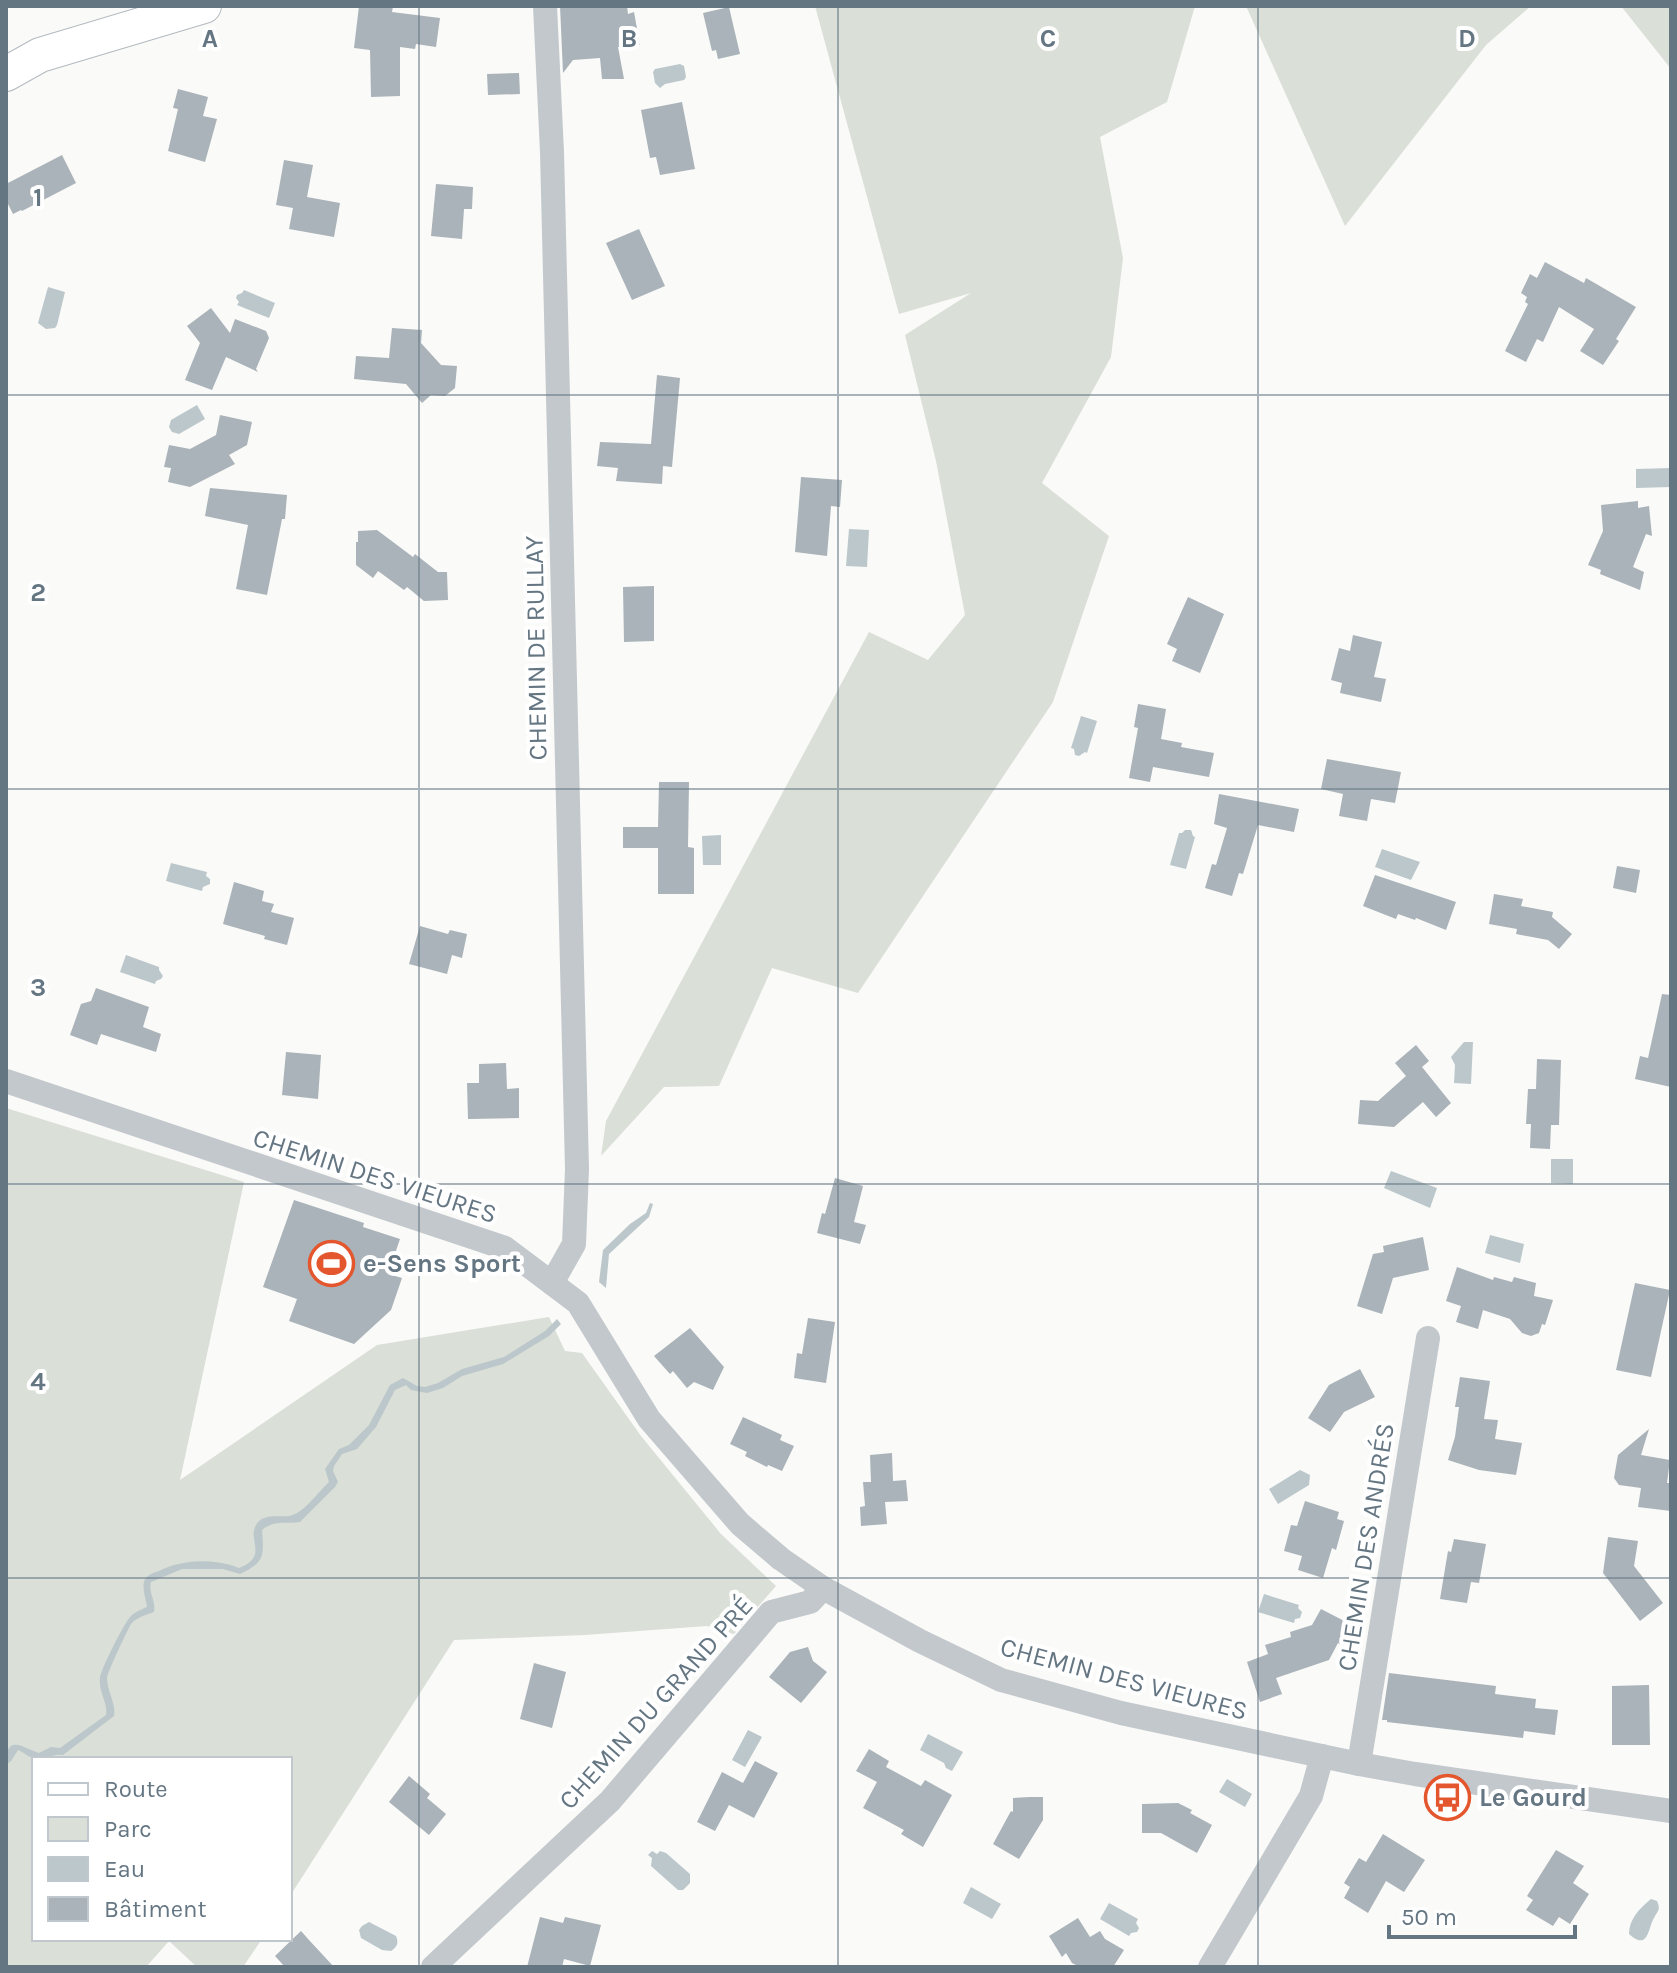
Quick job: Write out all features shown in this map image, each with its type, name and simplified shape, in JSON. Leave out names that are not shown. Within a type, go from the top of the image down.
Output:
[{"type":"street","points":[[6,74],[40,55],[204,6]]},
{"type":"street","name":"CHEMIN DE RULLAY","points":[[545,6],[552,152],[577,1169],[574,1244],[552,1283]]},
{"type":"street","name":"CHEMIN DES VIEURES","points":[[6,1081],[505,1248],[578,1303],[649,1419],[740,1524],[781,1559],[823,1588],[920,1641],[1001,1680],[1121,1713],[1322,1756]]},
{"type":"street","name":"CHEMIN DES ANDRÉS","points":[[1359,1764],[1428,1338]]},
{"type":"street","name":"CHEMIN DU GRAND PRÉ","points":[[433,1967],[610,1801],[771,1612],[810,1602],[823,1588]]},
{"type":"street","points":[[1210,1967],[1311,1796],[1322,1756],[1415,1774],[1671,1811]]},
{"type":"green space","points":[[815,6],[1195,6],[1167,102],[1100,137],[1123,258],[1111,357],[1042,483],[1109,536],[1053,702],[858,993],[772,968],[719,1086],[664,1087],[601,1156],[606,1121],[869,632],[928,660],[965,615],[936,461],[905,335],[971,293],[899,314]]},
{"type":"green space","points":[[1246,6],[1531,6],[1486,45],[1345,226]]},
{"type":"green space","points":[[1621,6],[1671,6],[1671,69]]},
{"type":"green space","points":[[6,1108],[244,1182],[180,1480],[377,1345],[549,1317],[565,1351],[582,1353],[641,1436],[721,1534],[776,1586],[734,1634],[707,1626],[454,1640],[292,1893],[292,1757],[32,1757],[32,1941],[169,1941],[146,1967],[6,1967]]},
{"type":"green space","points":[[169,1941],[261,1941],[243,1967],[197,1967]]},
{"type":"water","points":[[680,64],[684,66],[684,80],[660,88],[655,83],[655,69]]},
{"type":"water","points":[[48,287],[65,292],[57,325],[46,329],[38,323]]},
{"type":"water","points":[[244,290],[275,303],[269,318],[237,305],[237,295]]},
{"type":"water","points":[[197,405],[205,419],[179,434],[172,432],[169,427],[171,420]]},
{"type":"water","points":[[1671,468],[1671,487],[1636,488],[1636,469]]},
{"type":"water","points":[[849,529],[869,530],[867,567],[846,566]]},
{"type":"water","points":[[1081,716],[1097,721],[1087,753],[1079,756],[1071,748]]},
{"type":"water","points":[[1191,830],[1195,837],[1186,869],[1170,865],[1179,833]]},
{"type":"water","points":[[721,835],[721,865],[703,865],[702,836]]},
{"type":"water","points":[[1382,849],[1420,862],[1411,880],[1375,867]]},
{"type":"water","points":[[171,863],[207,872],[210,884],[202,891],[166,881]]},
{"type":"water","points":[[126,955],[159,967],[163,976],[155,984],[120,972]]},
{"type":"water","points":[[1464,1042],[1473,1042],[1471,1084],[1454,1083],[1455,1065],[1451,1057]]},
{"type":"water","points":[[1551,1159],[1573,1159],[1573,1184],[1551,1183]]},
{"type":"water","points":[[1391,1171],[1437,1188],[1430,1208],[1384,1188]]},
{"type":"water","points":[[650,1203],[653,1204],[649,1217],[609,1254],[606,1288],[599,1282],[603,1250],[646,1213]]},
{"type":"water","points":[[1490,1235],[1524,1244],[1520,1263],[1485,1253]]},
{"type":"water","points":[[557,1319],[561,1324],[549,1336],[503,1364],[462,1376],[443,1388],[427,1393],[411,1390],[406,1385],[395,1390],[376,1427],[357,1449],[342,1454],[334,1466],[338,1482],[335,1487],[300,1522],[275,1524],[262,1530],[261,1557],[248,1570],[240,1574],[223,1569],[182,1569],[151,1582],[154,1612],[131,1624],[108,1674],[114,1716],[63,1755],[32,1757],[18,1750],[6,1765],[12,1746],[39,1753],[51,1747],[60,1748],[106,1715],[101,1674],[128,1620],[147,1607],[144,1585],[148,1576],[188,1562],[209,1561],[239,1568],[248,1563],[255,1553],[256,1525],[265,1518],[292,1515],[310,1503],[329,1482],[325,1469],[339,1449],[349,1445],[369,1425],[390,1385],[403,1378],[417,1386],[438,1383],[462,1369],[504,1357],[545,1331]]},
{"type":"water","points":[[1300,1470],[1310,1475],[1309,1485],[1278,1504],[1269,1489]]},
{"type":"water","points":[[1264,1594],[1299,1605],[1302,1612],[1300,1618],[1295,1619],[1294,1623],[1258,1612]]},
{"type":"water","points":[[748,1730],[762,1737],[745,1767],[732,1760]]},
{"type":"water","points":[[928,1734],[963,1752],[952,1771],[920,1750]]},
{"type":"water","points":[[1227,1779],[1252,1794],[1245,1807],[1219,1792]]},
{"type":"water","points":[[652,1851],[666,1853],[690,1874],[690,1883],[683,1890],[678,1890],[651,1866],[652,1858],[648,1855]]},
{"type":"water","points":[[971,1887],[1001,1904],[992,1919],[963,1903]]},
{"type":"water","points":[[1651,1899],[1657,1901],[1658,1910],[1647,1936],[1636,1939],[1629,1934],[1631,1923]]},
{"type":"water","points":[[1109,1903],[1138,1919],[1137,1932],[1129,1936],[1100,1919]]},
{"type":"water","points":[[369,1922],[396,1936],[395,1948],[382,1950],[361,1938],[359,1930]]},
{"type":"building","points":[[359,6],[393,6],[392,12],[440,18],[436,47],[416,44],[415,49],[400,47],[400,96],[371,97],[370,50],[354,48]]},
{"type":"building","points":[[560,6],[627,6],[628,14],[634,12],[640,45],[618,47],[624,79],[602,79],[600,58],[573,60],[563,73]]},
{"type":"building","points":[[729,7],[740,54],[718,59],[716,50],[712,51],[703,13]]},
{"type":"building","points":[[519,73],[520,94],[488,95],[487,74]]},
{"type":"building","points":[[178,89],[208,97],[203,116],[217,119],[205,162],[168,151],[178,109],[173,108]]},
{"type":"building","points":[[682,102],[695,169],[660,175],[656,157],[650,158],[641,110]]},
{"type":"building","points":[[62,155],[76,183],[13,214],[6,200],[6,184]]},
{"type":"building","points":[[284,160],[313,165],[307,197],[340,203],[334,237],[289,229],[293,208],[276,205]]},
{"type":"building","points":[[436,184],[473,187],[472,209],[464,209],[462,239],[431,236]]},
{"type":"building","points":[[639,229],[665,286],[632,300],[606,243]]},
{"type":"building","points":[[1545,262],[1584,283],[1586,278],[1636,307],[1603,365],[1580,351],[1594,329],[1559,307],[1543,342],[1537,339],[1526,362],[1505,351],[1528,304],[1525,302],[1527,297],[1521,293],[1530,274],[1537,278]]},
{"type":"building","points":[[211,308],[230,333],[235,319],[266,331],[269,338],[256,369],[258,372],[226,357],[212,390],[185,380],[200,343],[187,326]]},
{"type":"building","points":[[392,328],[422,330],[421,343],[441,365],[457,366],[455,388],[445,396],[431,395],[422,403],[406,384],[354,379],[356,356],[389,358]]},
{"type":"building","points":[[657,375],[680,378],[672,467],[663,466],[662,484],[616,481],[618,468],[597,466],[600,442],[651,444]]},
{"type":"building","points":[[220,415],[252,422],[247,445],[229,455],[235,464],[190,487],[168,482],[171,468],[164,467],[169,445],[190,449],[216,435]]},
{"type":"building","points":[[801,477],[842,480],[840,507],[831,506],[827,556],[795,552]]},
{"type":"building","points":[[210,488],[287,495],[285,519],[282,519],[267,595],[236,589],[248,525],[205,516]]},
{"type":"building","points":[[1638,501],[1638,508],[1649,506],[1652,536],[1646,534],[1633,567],[1644,572],[1640,590],[1600,574],[1601,570],[1588,565],[1603,531],[1601,505]]},
{"type":"building","points":[[377,530],[438,572],[447,572],[448,600],[424,601],[407,587],[404,590],[378,571],[373,578],[356,565],[358,531]]},
{"type":"building","points":[[654,586],[654,641],[624,642],[623,587]]},
{"type":"building","points":[[1188,597],[1224,614],[1200,673],[1172,661],[1177,649],[1167,644]]},
{"type":"building","points":[[1353,635],[1382,642],[1374,677],[1386,679],[1381,702],[1340,693],[1342,683],[1331,680],[1339,648],[1350,651]]},
{"type":"building","points":[[1138,704],[1166,709],[1161,739],[1182,743],[1181,747],[1214,753],[1209,777],[1153,767],[1150,782],[1129,778],[1138,728],[1134,727]]},
{"type":"building","points":[[1327,759],[1401,772],[1395,803],[1371,799],[1367,821],[1339,816],[1343,794],[1321,789]]},
{"type":"building","points":[[659,782],[689,782],[688,847],[694,848],[694,894],[658,894],[658,848],[623,848],[623,827],[658,827]]},
{"type":"building","points":[[1219,794],[1299,809],[1294,832],[1258,825],[1243,874],[1239,873],[1232,896],[1205,888],[1212,864],[1216,865],[1227,828],[1214,824]]},
{"type":"building","points":[[1617,866],[1640,870],[1636,893],[1613,888]]},
{"type":"building","points":[[1375,875],[1456,902],[1446,930],[1398,914],[1396,919],[1363,906]]},
{"type":"building","points":[[234,882],[264,891],[262,901],[274,904],[271,912],[294,918],[287,945],[223,924]]},
{"type":"building","points":[[1494,894],[1523,899],[1521,906],[1553,912],[1552,917],[1572,934],[1559,949],[1548,940],[1516,934],[1517,929],[1489,924]]},
{"type":"building","points":[[420,926],[448,934],[450,930],[467,934],[462,958],[452,955],[447,974],[409,964]]},
{"type":"building","points":[[96,988],[149,1007],[143,1027],[161,1034],[156,1052],[101,1034],[97,1045],[70,1035],[81,1004],[91,1001]]},
{"type":"building","points":[[1662,994],[1671,995],[1671,1087],[1635,1079],[1640,1056],[1648,1058]]},
{"type":"building","points":[[1416,1045],[1429,1061],[1422,1067],[1451,1103],[1436,1117],[1423,1102],[1394,1127],[1358,1124],[1360,1100],[1378,1101],[1406,1076],[1395,1063]]},
{"type":"building","points":[[286,1052],[321,1055],[318,1099],[282,1095]]},
{"type":"building","points":[[1537,1059],[1561,1060],[1559,1125],[1551,1125],[1550,1149],[1530,1148],[1531,1124],[1526,1124],[1528,1089],[1536,1089]]},
{"type":"building","points":[[506,1063],[507,1089],[519,1088],[519,1118],[468,1119],[467,1083],[479,1083],[479,1064]]},
{"type":"building","points":[[835,1178],[863,1186],[854,1222],[866,1225],[860,1244],[817,1233]]},
{"type":"building","name":"e-Sens Sport","points":[[294,1200],[364,1223],[363,1227],[400,1239],[388,1274],[402,1278],[391,1310],[354,1344],[289,1321],[297,1299],[263,1287]]},
{"type":"building","points":[[1423,1237],[1429,1270],[1393,1278],[1382,1314],[1357,1306],[1373,1254],[1384,1252],[1383,1246]]},
{"type":"building","points":[[1457,1267],[1493,1280],[1494,1277],[1512,1282],[1514,1277],[1536,1283],[1534,1296],[1553,1300],[1545,1325],[1542,1324],[1539,1333],[1531,1336],[1522,1333],[1510,1319],[1483,1310],[1478,1329],[1456,1322],[1461,1306],[1446,1301]]},
{"type":"building","points":[[1635,1283],[1670,1290],[1651,1377],[1616,1370]]},
{"type":"building","points":[[808,1318],[835,1322],[826,1383],[794,1378],[797,1353],[802,1354]]},
{"type":"building","points":[[690,1328],[724,1367],[713,1390],[694,1382],[687,1388],[673,1371],[670,1374],[654,1356]]},
{"type":"building","points":[[1360,1369],[1375,1397],[1344,1412],[1330,1432],[1308,1418],[1329,1385]]},
{"type":"building","points":[[1460,1377],[1490,1381],[1484,1419],[1498,1420],[1495,1439],[1522,1443],[1516,1475],[1479,1470],[1448,1460],[1455,1437],[1459,1407],[1455,1407]]},
{"type":"building","points":[[743,1417],[782,1435],[780,1440],[794,1446],[782,1471],[745,1456],[747,1452],[730,1444]]},
{"type":"building","points":[[1649,1429],[1641,1455],[1670,1460],[1667,1483],[1671,1483],[1671,1511],[1638,1507],[1641,1488],[1619,1485],[1614,1478],[1618,1455]]},
{"type":"building","points":[[892,1453],[893,1481],[906,1480],[908,1501],[885,1502],[887,1524],[861,1526],[860,1507],[865,1506],[863,1482],[871,1482],[870,1455]]},
{"type":"building","points":[[1305,1501],[1339,1512],[1337,1519],[1344,1521],[1336,1550],[1332,1548],[1323,1578],[1298,1570],[1302,1556],[1284,1551],[1291,1525],[1297,1526]]},
{"type":"building","points":[[1608,1537],[1638,1541],[1634,1566],[1663,1603],[1640,1621],[1603,1573]]},
{"type":"building","points":[[1454,1539],[1486,1544],[1479,1583],[1471,1582],[1467,1603],[1440,1599],[1448,1551],[1451,1552]]},
{"type":"building","points":[[1321,1609],[1354,1626],[1344,1646],[1338,1643],[1329,1660],[1276,1678],[1282,1694],[1260,1702],[1247,1662],[1268,1654],[1265,1645],[1291,1637],[1290,1632],[1312,1625]]},
{"type":"building","points":[[808,1647],[813,1661],[827,1672],[801,1703],[769,1677],[790,1652]]},
{"type":"building","points":[[534,1663],[566,1672],[552,1728],[520,1719]]},
{"type":"building","points":[[1389,1673],[1496,1686],[1495,1694],[1536,1699],[1535,1708],[1558,1710],[1555,1735],[1524,1731],[1523,1738],[1387,1722],[1382,1720]]},
{"type":"building","points":[[1649,1685],[1650,1745],[1612,1745],[1612,1686]]},
{"type":"building","points":[[869,1749],[889,1761],[886,1767],[921,1786],[925,1780],[952,1795],[923,1847],[901,1834],[904,1830],[863,1808],[877,1782],[856,1771]]},
{"type":"building","points":[[755,1761],[778,1773],[754,1818],[729,1805],[715,1831],[697,1822],[722,1772],[743,1783]]},
{"type":"building","points":[[409,1776],[430,1794],[427,1798],[446,1814],[429,1835],[389,1802]]},
{"type":"building","points":[[1043,1797],[1043,1820],[1019,1859],[993,1844],[1013,1812],[1013,1798]]},
{"type":"building","points":[[1178,1803],[1212,1825],[1197,1853],[1161,1833],[1142,1833],[1142,1804]]},
{"type":"building","points":[[1383,1834],[1425,1860],[1404,1892],[1386,1881],[1368,1913],[1344,1898],[1350,1887],[1344,1883],[1359,1858],[1366,1862]]},
{"type":"building","points":[[1556,1850],[1584,1866],[1573,1883],[1589,1894],[1570,1924],[1559,1917],[1553,1926],[1526,1910],[1533,1900],[1527,1896]]},
{"type":"building","points":[[540,1917],[563,1923],[565,1917],[601,1925],[590,1966],[564,1959],[562,1967],[527,1967]]},
{"type":"building","points":[[1078,1918],[1090,1937],[1100,1931],[1105,1939],[1124,1950],[1113,1967],[1080,1967],[1072,1963],[1066,1953],[1062,1957],[1049,1936]]},
{"type":"building","points":[[301,1931],[334,1967],[285,1967],[275,1956]]},
{"type":"place","name":"e-Sens Sport","points":[[332,1263]]},
{"type":"place","name":"Le Gourd","points":[[1448,1797]]}]
